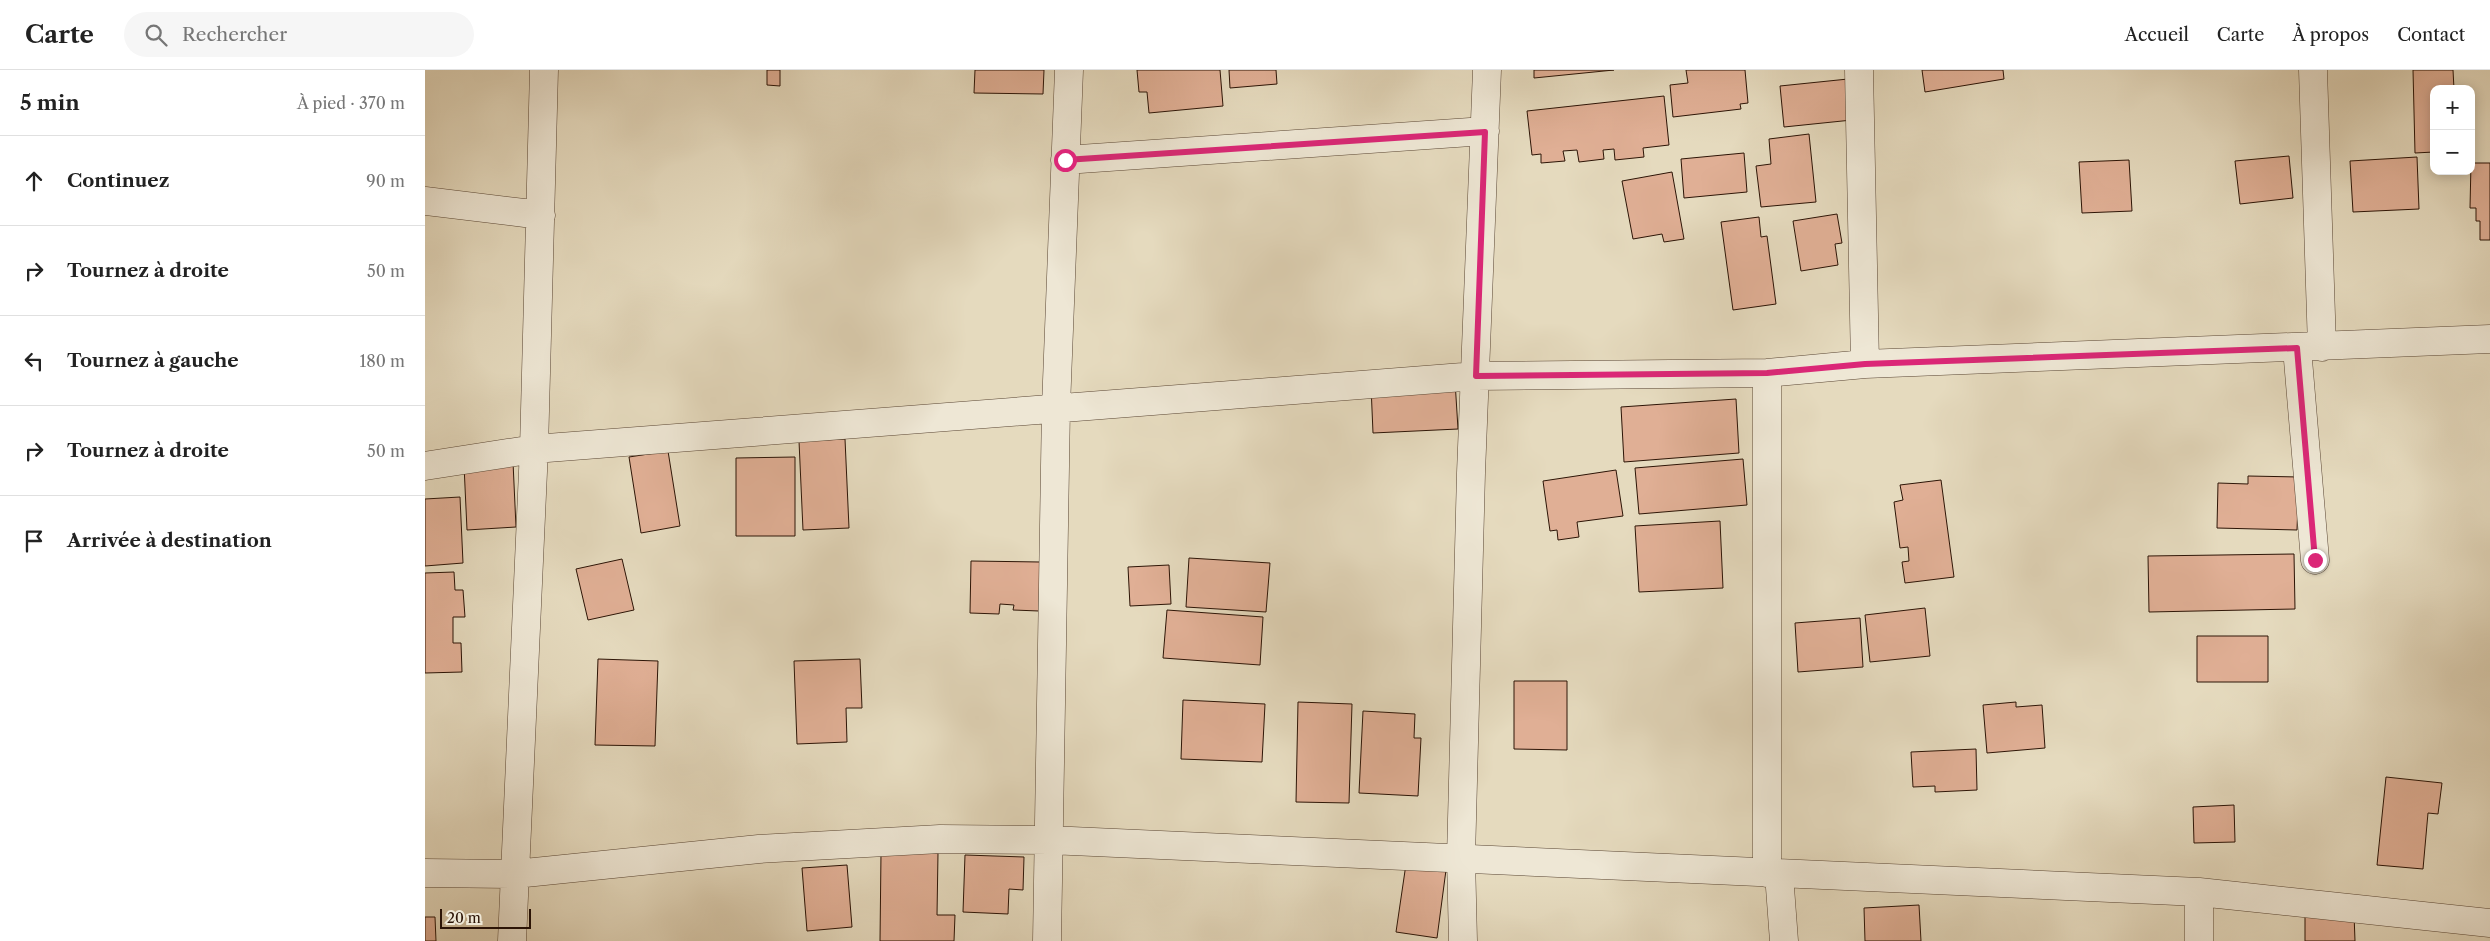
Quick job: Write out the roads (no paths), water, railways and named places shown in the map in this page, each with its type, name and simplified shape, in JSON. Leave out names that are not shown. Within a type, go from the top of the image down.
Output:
[{"type":"street","points":[[512,941],[535,449],[544,70]]},
{"type":"street","points":[[1047,941],[1056,407],[1069,70]]},
{"type":"street","points":[[1463,941],[1461,858],[1471,473],[1487,70]]},
{"type":"street","points":[[1859,70],[1865,364]]},
{"type":"street","points":[[2313,70],[2310,347],[2315,560]]},
{"type":"street","points":[[1065,160],[1485,132]]},
{"type":"street","points":[[425,201],[541,215]]},
{"type":"street","points":[[425,466],[535,449],[1056,407],[1476,376],[1767,373],[1865,364],[2490,339]]},
{"type":"street","points":[[1767,373],[1773,874],[1785,941]]},
{"type":"street","points":[[425,873],[515,874],[759,849],[940,839],[1049,840],[2199,892],[2490,923]]},
{"type":"street","points":[[2199,892],[2199,941]]}]
